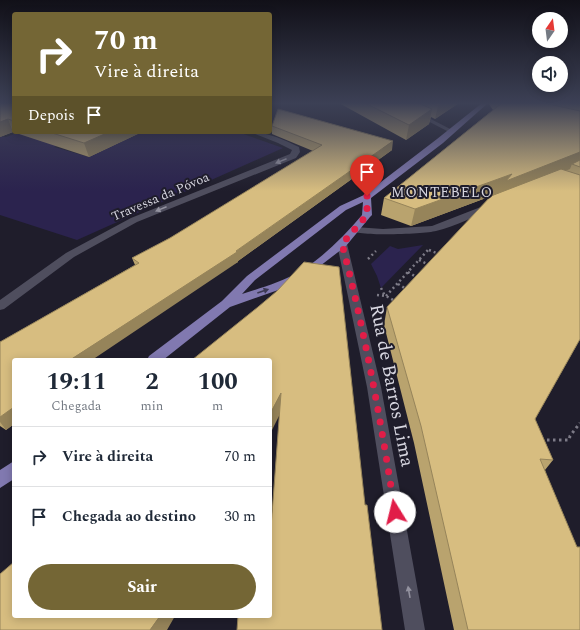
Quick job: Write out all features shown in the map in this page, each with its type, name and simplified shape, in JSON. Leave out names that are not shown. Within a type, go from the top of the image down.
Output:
[{"type":"main road","points":[[157,358],[226,304],[251,278],[343,208],[367,196],[440,142],[450,132]]},
{"type":"main road","points":[[226,304],[280,285],[303,274],[342,244],[355,230],[367,215],[367,196]]},
{"type":"main road","points":[[0,480],[12,471]]},
{"type":"street","name":"Travessa da Póvoa","points":[[0,306],[57,263],[134,220],[293,156],[296,152],[296,149],[281,141],[259,134]]},
{"type":"street","points":[[355,230],[384,232],[434,229],[497,203]]},
{"type":"street","name":"Rua de Barros Lima","points":[[342,244],[355,293],[383,439],[415,630]]},
{"type":"path","points":[[426,243],[428,250]]},
{"type":"path","points":[[386,296],[433,245]]},
{"type":"path","points":[[428,250],[445,256]]},
{"type":"path","points":[[365,262],[376,251]]},
{"type":"path","points":[[419,260],[435,268]]},
{"type":"path","points":[[408,272],[423,281]]},
{"type":"path","points":[[398,284],[412,292]]},
{"type":"path","points":[[381,288],[386,296]]},
{"type":"path","points":[[375,295],[386,296],[398,302]]},
{"type":"path","points":[[538,440],[569,440],[570,436],[580,423]]},
{"type":"shaded area","points":[[14,134],[84,134],[54,147],[89,157],[138,134],[244,134],[283,148],[77,240],[0,215],[0,136],[6,137]]},
{"type":"shaded area","points":[[423,245],[381,288],[371,264],[390,246],[398,249]]},
{"type":"building","points":[[289,132],[362,132],[393,141],[236,251],[237,252],[73,358],[12,358],[12,408],[0,417],[0,342],[139,263],[132,258],[170,238],[322,145]]},
{"type":"building","points":[[465,132],[580,132],[580,152],[506,181],[512,174],[415,209],[384,198]]},
{"type":"building","points":[[55,134],[104,134],[84,143]]},
{"type":"building","points":[[580,160],[580,167],[572,164]]},
{"type":"building","points":[[561,169],[580,175],[580,339],[535,419],[553,460],[540,459],[577,547],[580,547],[580,630],[468,630],[421,426],[387,307],[491,196]]},
{"type":"building","points":[[304,262],[339,267],[365,505],[367,505],[382,630],[237,630],[238,618],[272,618],[272,514],[281,393],[272,410],[272,358],[194,358],[277,291]]},
{"type":"building","points":[[12,564],[12,618],[159,618],[150,630],[0,630],[0,574]]},
{"type":"district","name":"MONTEBELO","points":[[442,192]]},
{"type":"route","points":[[367,196],[367,215],[342,244],[355,293],[383,439],[395,512]]}]
